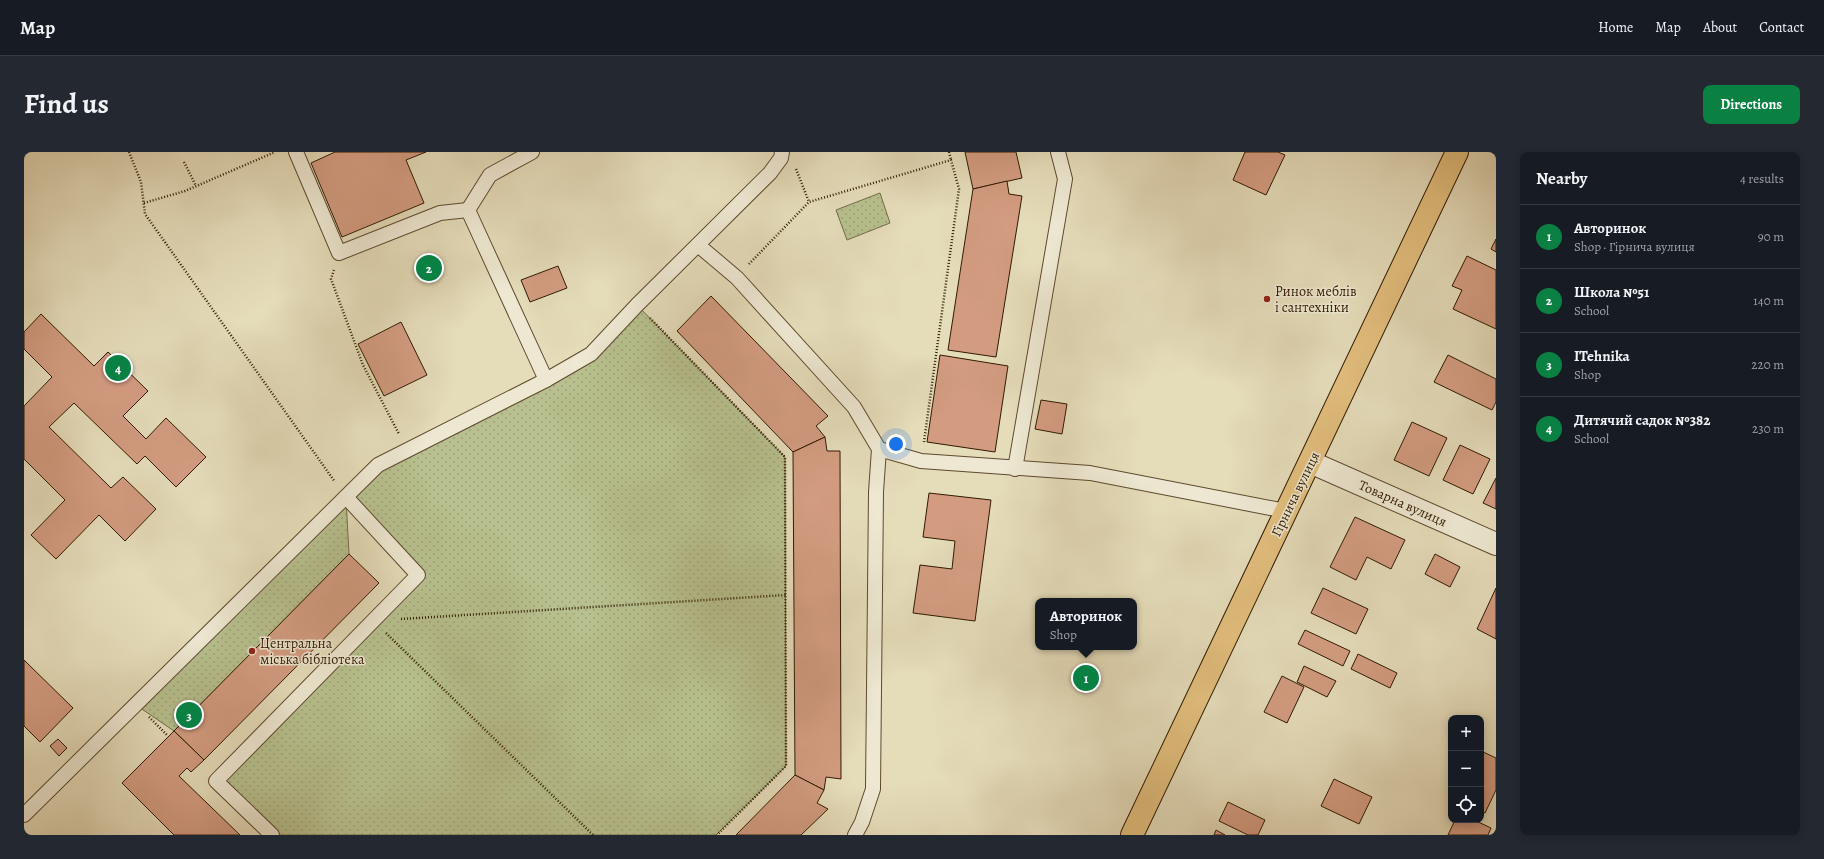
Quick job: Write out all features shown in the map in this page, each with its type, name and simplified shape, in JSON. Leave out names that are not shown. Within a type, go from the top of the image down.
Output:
[{"type":"main road","name":"Гірнича вулиця","points":[[1132,835],[1457,152]]},
{"type":"street","name":"Товарна вулиця","points":[[1310,462],[1496,544]]},
{"type":"lane","points":[[296,152],[339,253],[440,213],[468,210]]},
{"type":"lane","points":[[468,210],[490,175],[532,152]]},
{"type":"lane","points":[[24,815],[378,465],[546,380],[592,354],[637,305],[770,174],[781,158],[782,152]]},
{"type":"lane","points":[[1015,469],[1065,179],[1058,152]]},
{"type":"lane","points":[[468,210],[546,380]]},
{"type":"lane","points":[[698,245],[737,278],[854,406],[880,449],[876,492],[873,788],[862,822],[855,835]]},
{"type":"lane","points":[[880,449],[921,461],[1015,469],[1090,473],[1286,511]]},
{"type":"lane","points":[[272,835],[216,781],[418,575],[346,497]]},
{"type":"path","points":[[129,152],[141,182],[145,214],[346,497]]},
{"type":"path","points":[[143,203],[196,186],[275,152]]},
{"type":"path","points":[[921,461],[959,188],[949,152]]},
{"type":"path","points":[[737,278],[809,202],[950,160]]},
{"type":"path","points":[[184,162],[196,186]]},
{"type":"path","points":[[795,166],[809,202]]},
{"type":"path","points":[[339,253],[331,279],[363,365],[407,451]]},
{"type":"path","points":[[637,305],[785,457],[786,766],[717,835]]},
{"type":"path","points":[[373,621],[786,595]]},
{"type":"path","points":[[373,621],[593,835]]},
{"type":"path","points":[[136,704],[168,736]]},
{"type":"green space","points":[[880,193],[890,223],[847,240],[836,210]]},
{"type":"green space","points":[[637,305],[785,457],[786,766],[716,835],[272,835],[216,781],[418,575],[346,498],[349,554],[174,731],[136,705],[378,465],[591,354]]},
{"type":"building","points":[[335,152],[426,152],[406,160],[424,203],[342,237],[311,163]]},
{"type":"building","points":[[965,152],[1016,152],[1022,178],[973,189]]},
{"type":"building","points":[[1245,152],[1278,152],[1285,155],[1266,195],[1233,180]]},
{"type":"building","points":[[1007,181],[1009,194],[1022,196],[996,357],[948,350],[973,189]]},
{"type":"building","points":[[1496,239],[1496,252],[1491,249]]},
{"type":"building","points":[[1467,256],[1496,270],[1496,329],[1453,309],[1462,290],[1452,286]]},
{"type":"building","points":[[558,266],[567,288],[530,302],[521,280]]},
{"type":"building","points":[[711,296],[828,416],[816,426],[825,437],[793,452],[677,331]]},
{"type":"building","points":[[41,314],[94,366],[108,352],[148,391],[123,416],[146,439],[166,418],[206,457],[176,487],[145,456],[137,464],[74,403],[49,427],[111,488],[123,477],[156,509],[125,541],[99,515],[56,559],[31,535],[65,500],[24,459],[24,406],[52,377],[24,349],[24,332]]},
{"type":"building","points":[[401,322],[427,375],[384,396],[358,344]]},
{"type":"building","points":[[940,355],[1008,366],[995,452],[927,442]]},
{"type":"building","points":[[1448,355],[1496,379],[1496,402],[1492,410],[1434,382]]},
{"type":"building","points":[[1041,400],[1067,404],[1062,434],[1035,429]]},
{"type":"building","points":[[1412,422],[1447,438],[1429,476],[1394,460]]},
{"type":"building","points":[[825,437],[827,451],[840,451],[841,779],[826,777],[824,790],[795,775],[793,452]]},
{"type":"building","points":[[1460,445],[1490,459],[1473,494],[1443,480]]},
{"type":"building","points":[[1496,478],[1496,509],[1483,503]]},
{"type":"building","points":[[929,493],[991,500],[975,621],[913,613],[920,565],[952,569],[955,541],[923,537]]},
{"type":"building","points":[[1355,517],[1405,540],[1391,569],[1367,557],[1356,580],[1330,567]]},
{"type":"building","points":[[349,554],[379,583],[204,760],[174,731]]},
{"type":"building","points":[[1435,554],[1460,567],[1450,587],[1425,574]]},
{"type":"building","points":[[1323,588],[1368,609],[1356,634],[1311,613]]},
{"type":"building","points":[[1496,588],[1496,639],[1477,629]]},
{"type":"building","points":[[1305,630],[1350,651],[1343,666],[1298,644]]},
{"type":"building","points":[[1358,654],[1397,673],[1390,688],[1351,669]]},
{"type":"building","points":[[24,660],[73,708],[40,742],[24,726]]},
{"type":"building","points":[[1304,666],[1336,681],[1327,697],[1297,682]]},
{"type":"building","points":[[1282,676],[1304,687],[1287,723],[1264,712]]},
{"type":"building","points":[[174,731],[204,760],[191,772],[187,768],[179,776],[240,835],[174,835],[122,783]]},
{"type":"building","points":[[58,739],[67,748],[59,756],[50,746]]},
{"type":"building","points":[[1484,752],[1496,758],[1496,790],[1485,813]]},
{"type":"building","points":[[795,775],[824,790],[817,803],[828,809],[801,835],[736,835]]},
{"type":"building","points":[[1334,779],[1372,797],[1359,824],[1321,806]]},
{"type":"building","points":[[1228,802],[1265,820],[1258,835],[1248,835],[1219,821]]},
{"type":"building","points":[[1454,823],[1480,823],[1491,828],[1488,835],[1448,835]]},
{"type":"building","points":[[1216,830],[1225,835],[1214,835]]},
{"type":"place","name":"Школа №51","points":[[429,268]]},
{"type":"place","name":"Ринок меблів і сантехніки","points":[[1267,299]]},
{"type":"place","name":"Дитячий садок №382","points":[[118,368]]},
{"type":"place","name":"Центральна міська бібліотека","points":[[252,651]]},
{"type":"place","name":"Авторинок","points":[[1086,678]]},
{"type":"place","name":"ITehnika","points":[[189,715]]}]
